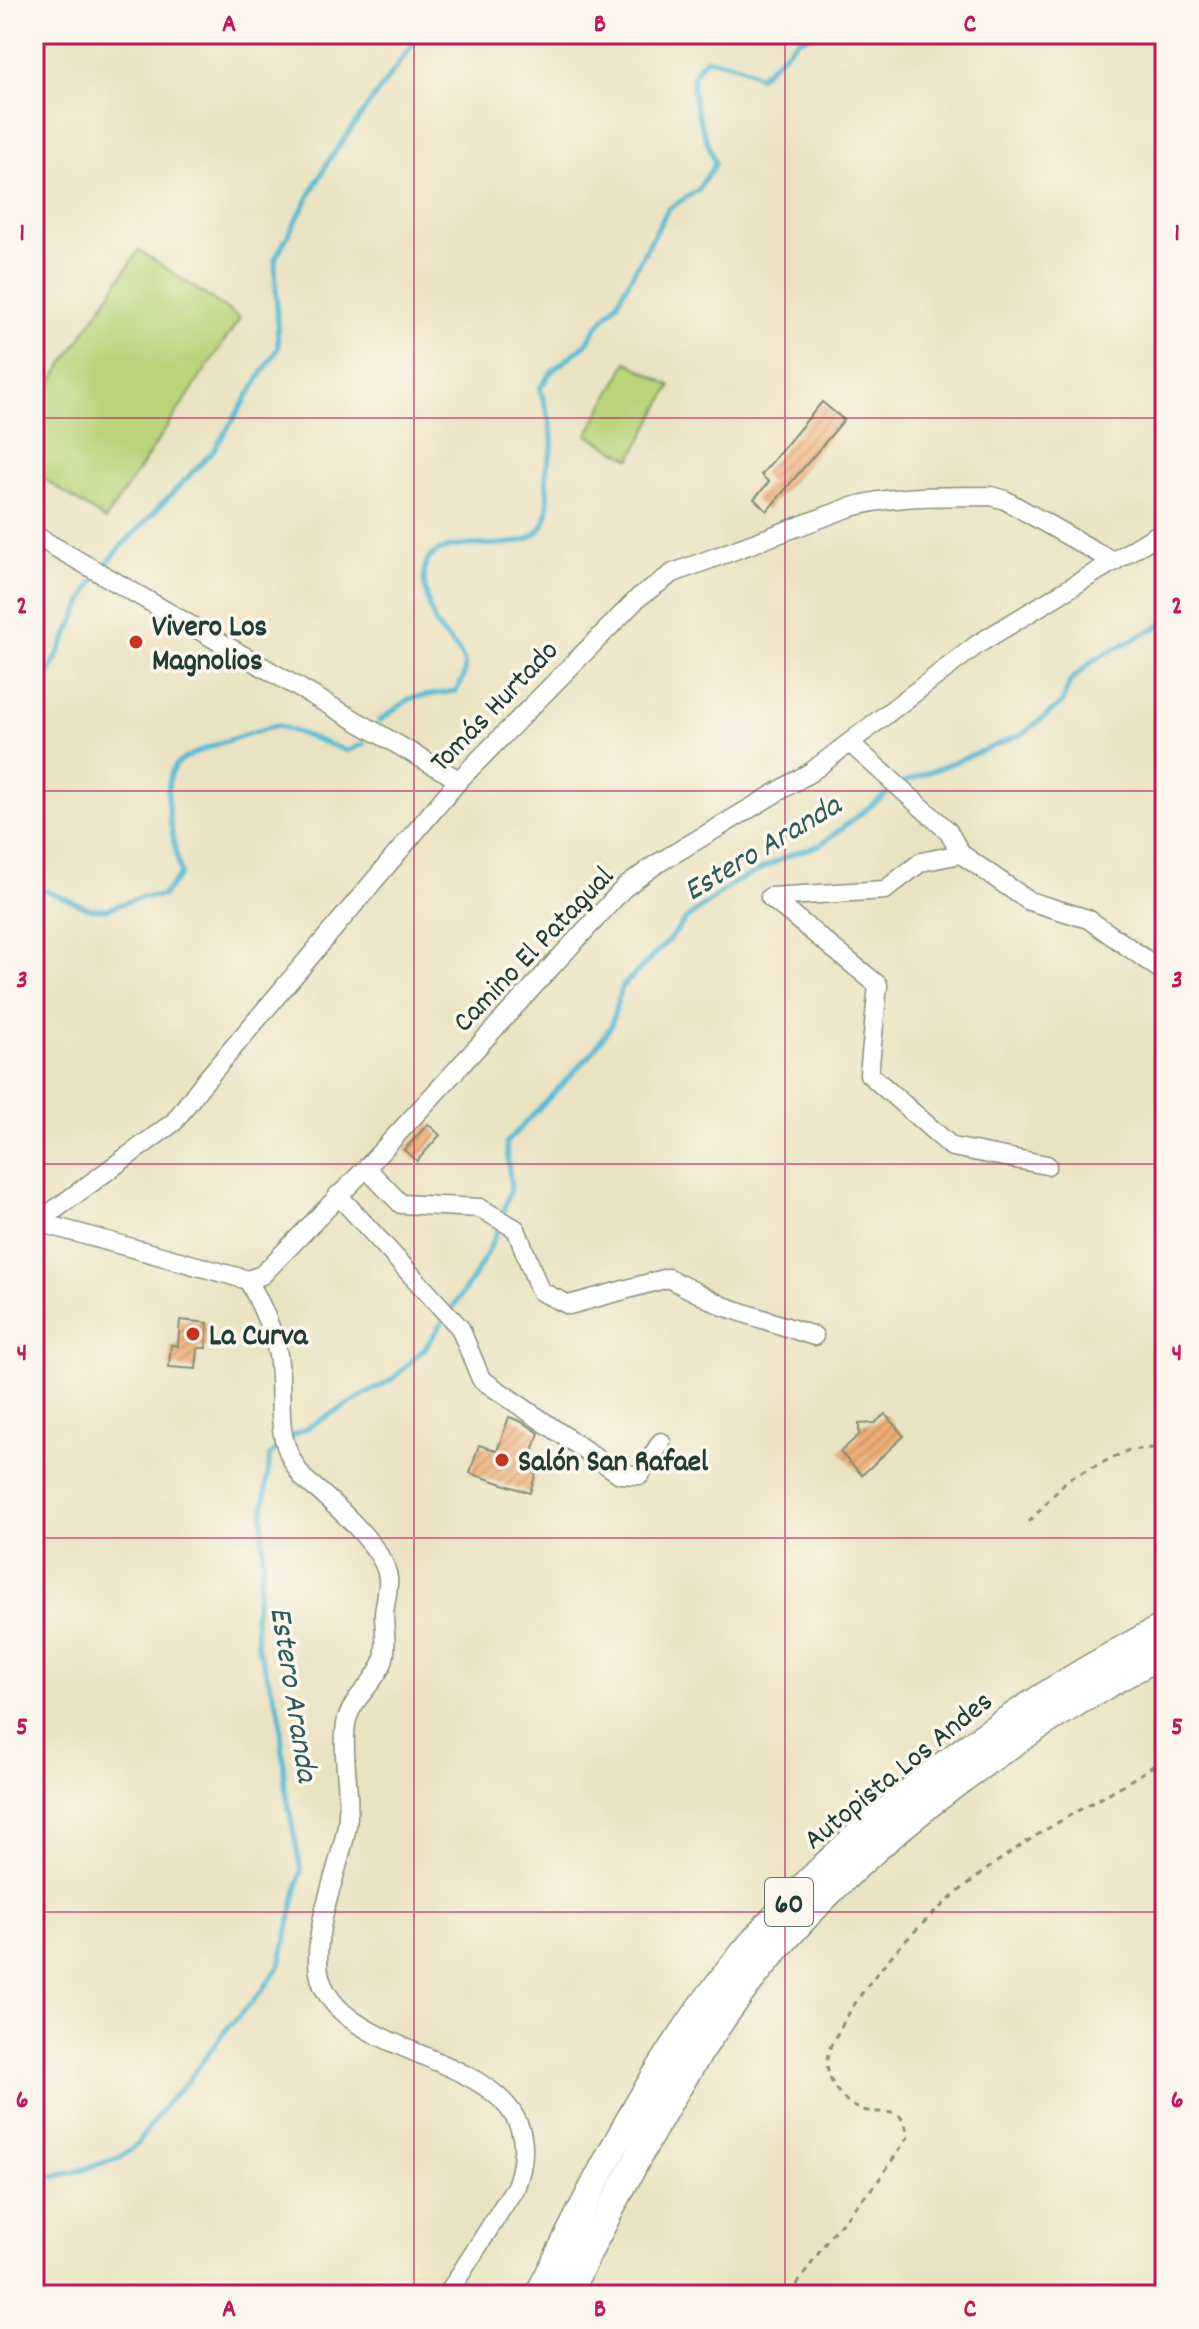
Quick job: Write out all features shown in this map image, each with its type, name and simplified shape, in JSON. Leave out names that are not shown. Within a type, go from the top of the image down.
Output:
[{"type":"highway","name":"Autopista Los Andes","points":[[538,2295],[631,2117],[670,2052],[720,1981],[775,1916],[855,1838],[953,1757],[1064,1683],[1165,1626]]},
{"type":"highway","name":"Autopista Los Andes","points":[[567,2295],[672,2097],[725,2016],[786,1939],[841,1883],[942,1796],[1039,1726],[1165,1653]]},
{"type":"street","name":"Tomás Hurtado","points":[[36,1223],[174,1122],[210,1075],[459,780],[639,597],[673,573],[848,508],[900,497],[991,496],[1023,508],[1114,562]]},
{"type":"street","name":"Camino El Patagual","points":[[248,1280],[262,1275],[366,1168],[624,888],[655,865],[811,772],[978,644],[1165,530]]},
{"type":"street","points":[[34,535],[459,780]]},
{"type":"street","points":[[850,743],[948,831],[961,854],[1029,901],[1088,919],[1165,973]]},
{"type":"street","points":[[961,854],[921,862],[885,890],[770,897],[878,985],[869,1074],[952,1147],[1047,1165]]},
{"type":"street","points":[[366,1168],[401,1204],[480,1208],[516,1229],[540,1291],[569,1305],[668,1278],[723,1306],[814,1336]]},
{"type":"street","points":[[338,1195],[460,1328],[481,1379],[620,1474],[640,1475],[661,1442]]},
{"type":"street","points":[[36,1223],[248,1280],[260,1302],[279,1359],[282,1438],[295,1466],[303,1478],[376,1547],[388,1576],[383,1663],[352,1707],[346,1724],[347,1823],[321,1934],[318,1963],[322,1986],[336,2005],[361,2026],[475,2080],[498,2095],[520,2129],[523,2158],[516,2186],[447,2295]]},
{"type":"path","points":[[1029,1522],[1068,1479],[1129,1450],[1165,1447]]},
{"type":"path","points":[[790,2295],[831,2235],[878,2181],[908,2137],[905,2123],[898,2114],[861,2110],[842,2097],[832,2081],[828,2052],[853,2005],[921,1928],[994,1865],[1031,1839],[1165,1758]]},
{"type":"green space","points":[[139,250],[240,318],[105,520],[34,472],[34,408]]},
{"type":"green space","points":[[627,362],[671,386],[631,459],[587,435]]},
{"type":"building","points":[[822,402],[844,420],[767,511],[754,499],[769,482],[761,475]]},
{"type":"building","points":[[428,1124],[440,1135],[417,1161],[404,1150]]},
{"type":"building","name":"La Curva","points":[[180,1320],[208,1323],[206,1348],[198,1348],[196,1369],[169,1367],[171,1345],[178,1346]]},
{"type":"building","points":[[885,1414],[904,1436],[862,1475],[840,1452],[859,1435],[859,1424],[875,1423]]},
{"type":"building","name":"Salón San Rafael","points":[[509,1417],[539,1433],[527,1470],[536,1473],[530,1493],[470,1473],[479,1445],[497,1451]]},
{"type":"waterway","points":[[34,748],[48,676],[90,587],[117,551],[214,450],[278,348],[275,259],[329,160],[420,34]]},
{"type":"waterway","points":[[379,721],[411,698],[456,691],[462,680],[462,657],[436,624],[425,588],[425,567],[435,553],[449,547],[521,541],[536,534],[545,521],[548,503],[546,469],[552,441],[540,388],[551,372],[587,343],[617,303],[668,209],[698,190],[715,164],[695,101],[693,81],[697,68],[706,59],[740,66],[759,77],[798,40],[816,34]]},
{"type":"waterway","name":"Estero Aranda","points":[[903,783],[1023,734],[1062,703],[1070,681],[1095,659],[1165,623]]},
{"type":"waterway","points":[[34,886],[91,909],[107,909],[141,897],[162,896],[181,874],[170,818],[168,788],[170,775],[182,760],[222,742],[277,725],[347,751],[364,744]]},
{"type":"waterway","name":"Estero Aranda","points":[[502,1216],[511,1188],[506,1143],[591,1054],[611,1026],[621,988],[686,919],[734,883],[792,854],[820,845],[894,788]]},
{"type":"waterway","name":"Estero Aranda","points":[[451,1310],[484,1259],[499,1225]]},
{"type":"waterway","name":"Estero Aranda","points":[[287,1439],[393,1379],[425,1348],[445,1318]]},
{"type":"waterway","name":"Estero Aranda","points":[[34,2173],[46,2178],[74,2172],[119,2158],[136,2145],[280,1965],[301,1871],[285,1787],[280,1713],[258,1648],[255,1616],[263,1561],[263,1515],[270,1455],[280,1446]]},
{"type":"place","name":"Vivero Los Magnolios","points":[[136,642]]},
{"type":"place","name":"La Curva","points":[[193,1334]]},
{"type":"place","name":"Salón San Rafael","points":[[502,1460]]}]
